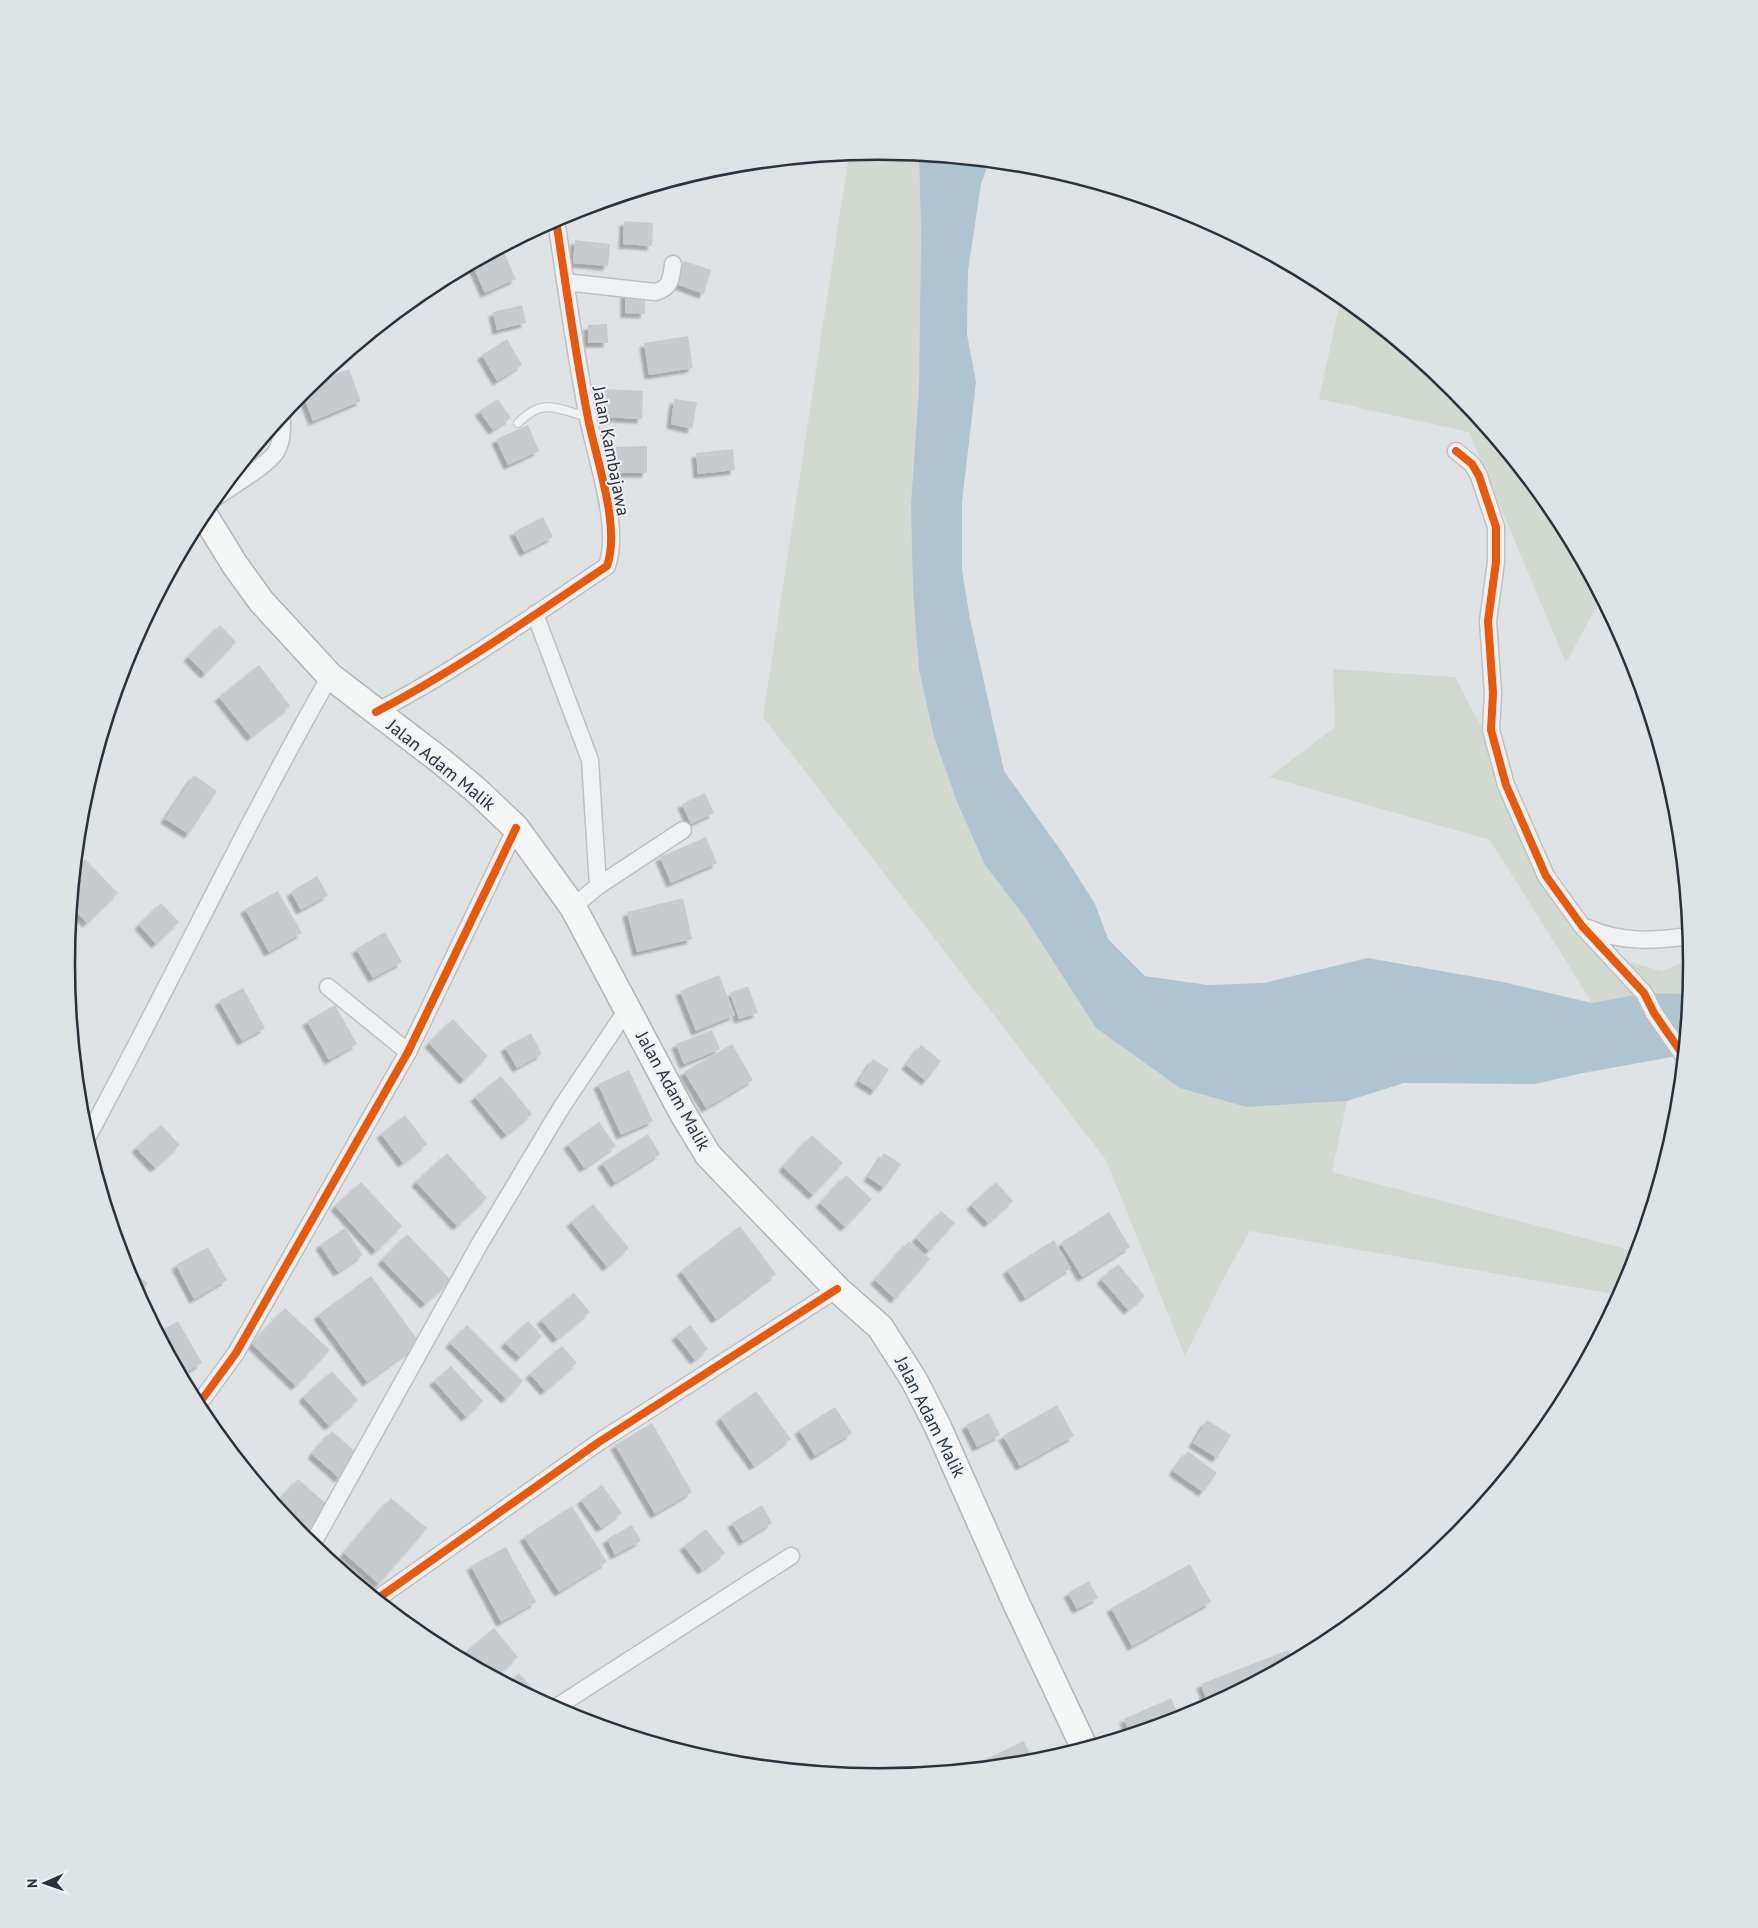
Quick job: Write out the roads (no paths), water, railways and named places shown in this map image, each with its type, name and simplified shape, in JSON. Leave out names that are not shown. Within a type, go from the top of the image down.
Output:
[{"type":"highway","name":"Jalan Adam Malik","points":[[207,521],[235,565],[261,601],[330,676],[476,790],[516,828],[573,907],[682,1112],[708,1155],[837,1289],[880,1327],[914,1380],[938,1427],[1017,1605],[1082,1742]]},
{"type":"street","name":"Jalan Kambajawa","points":[[376,712],[420,689],[535,614],[607,566],[611,556],[612,539],[604,488],[588,418],[557,227]]},
{"type":"street","points":[[566,282],[656,292],[664,290],[670,284],[673,264]]},
{"type":"street","points":[[234,484],[276,452],[282,436],[282,426]]},
{"type":"street","points":[[1456,451],[1472,464],[1479,476],[1496,527],[1496,562],[1488,621],[1493,693],[1492,739],[1506,785],[1534,854],[1564,903],[1582,926],[1644,994],[1654,1013],[1678,1048]]},
{"type":"street","points":[[535,614],[590,760],[598,886]]},
{"type":"street","points":[[92,1129],[139,1041],[276,770],[330,676]]},
{"type":"street","points":[[203,1399],[236,1353],[408,1052],[516,828]]},
{"type":"street","points":[[573,907],[598,886],[683,830]]},
{"type":"street","points":[[1582,926],[1600,934],[1635,940],[1682,937]]},
{"type":"street","points":[[328,987],[408,1052]]},
{"type":"street","points":[[316,1538],[478,1245],[561,1108],[628,1008]]},
{"type":"street","points":[[381,1595],[599,1442],[837,1289]]},
{"type":"street","points":[[563,1703],[791,1556]]},
{"type":"lane","points":[[518,423],[539,406],[548,406],[588,418]]},
{"type":"water","points":[[919,162],[987,167],[981,184],[968,271],[967,334],[976,382],[962,502],[962,570],[970,619],[1004,771],[1066,858],[1095,904],[1108,939],[1145,976],[1208,985],[1264,983],[1368,958],[1503,982],[1592,1003],[1644,993],[1682,994],[1677,1056],[1583,1073],[1535,1084],[1404,1083],[1347,1101],[1246,1107],[1180,1088],[1096,1028],[1024,916],[985,865],[957,802],[934,737],[919,670],[913,590],[911,503],[919,387],[921,234]]}]
